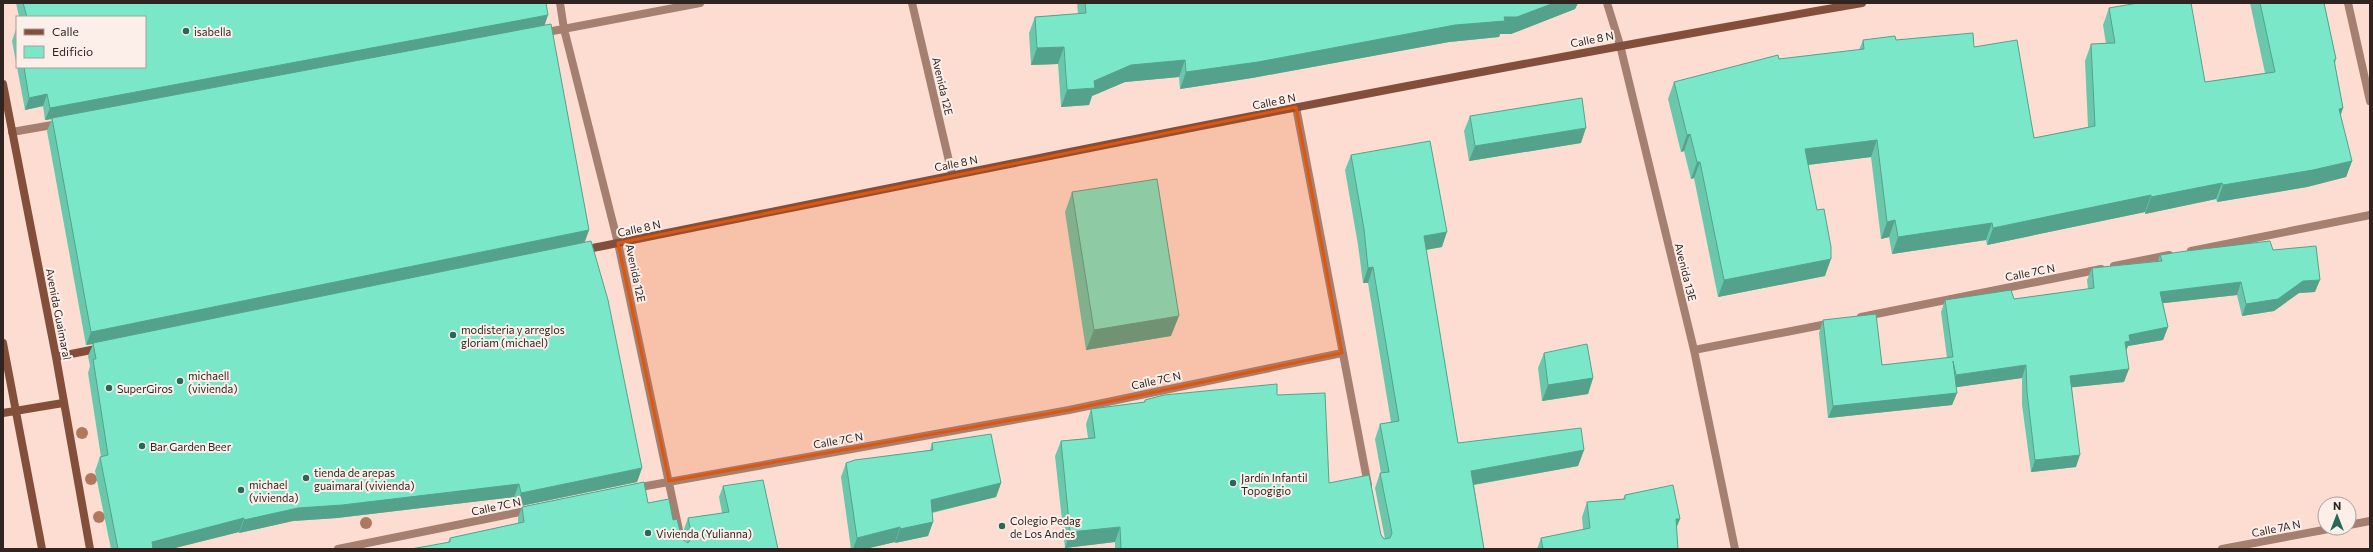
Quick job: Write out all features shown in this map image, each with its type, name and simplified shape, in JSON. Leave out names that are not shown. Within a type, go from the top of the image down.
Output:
[{"type":"street","name":"Avenida 12E","points":[[560,3],[564,29],[618,243],[683,549]]},
{"type":"street","points":[[533,34],[700,3]]},
{"type":"street","name":"Avenida 12E","points":[[912,3],[952,174]]},
{"type":"street","name":"Avenida 13E","points":[[1607,3],[1620,45],[1694,350],[1735,549]]},
{"type":"street","name":"Calle 8 N","points":[[571,253],[952,174],[1074,153],[1296,107],[1620,45],[1862,3]]},
{"type":"street","points":[[2348,3],[2370,101]]},
{"type":"street","name":"Avenida Guaimaral","points":[[3,84],[56,357],[90,549]]},
{"type":"street","points":[[1296,107],[1370,496]]},
{"type":"street","points":[[12,132],[66,122]]},
{"type":"street","name":"Calle 7C N","points":[[1694,350],[2370,215]]},
{"type":"street","points":[[3,343],[42,549]]},
{"type":"street","points":[[56,357],[111,346]]},
{"type":"street","name":"Calle 7C N","points":[[623,491],[669,481],[1069,410],[1342,353]]},
{"type":"street","points":[[3,413],[63,403]]},
{"type":"street","name":"Calle 7C N","points":[[338,549],[538,508]]},
{"type":"street","points":[[2357,523],[2370,521]]},
{"type":"street","name":"Calle 7A N","points":[[2222,549],[2317,531]]},
{"type":"highlighted area","points":[[1296,107],[1342,353],[1069,410],[669,481],[618,243]]},
{"type":"building","points":[[23,3],[546,3],[548,15],[50,108],[47,94],[29,98],[24,68],[146,68],[146,16],[27,16]]},
{"type":"building","points":[[1085,3],[1554,3],[1517,17],[1504,17],[1505,21],[1455,25],[1258,62],[1186,72],[1185,60],[1131,65],[1094,81],[1095,88],[1067,90],[1064,47],[1037,48],[1035,17],[1086,13]]},
{"type":"building","points":[[2138,3],[2191,3],[2205,82],[2275,72],[2260,3],[2324,3],[2336,59],[2334,60],[2343,108],[2339,109],[2352,161],[2313,170],[2223,185],[2222,183],[2151,197],[2151,195],[1993,228],[1992,223],[1898,237],[1895,220],[1887,222],[1877,140],[1805,149],[1817,210],[1824,209],[1831,247],[1831,259],[1724,280],[1700,162],[1697,162],[1690,134],[1687,135],[1674,82],[1778,55],[1779,59],[1864,49],[1863,40],[1895,36],[1896,40],[1973,33],[1974,47],[2017,40],[2034,138],[2095,126],[2091,44],[2115,43],[2109,8]]},
{"type":"building","points":[[551,24],[589,230],[91,332],[52,118]]},
{"type":"building","points":[[1582,98],[1586,128],[1475,146],[1470,116]]},
{"type":"building","points":[[1430,141],[1447,232],[1424,236],[1458,443],[1581,428],[1584,450],[1471,471],[1484,549],[1121,549],[1120,527],[1070,532],[1061,441],[1095,438],[1091,409],[1145,402],[1145,400],[1164,395],[1277,384],[1277,395],[1325,393],[1329,483],[1369,475],[1381,535],[1384,539],[1390,538],[1392,533],[1380,473],[1389,472],[1380,424],[1399,421],[1373,267],[1368,268],[1364,229],[1351,155]]},
{"type":"building","points":[[1157,179],[1179,316],[1094,330],[1072,192]]},
{"type":"building","points":[[591,241],[608,300],[642,468],[521,493],[519,484],[342,505],[298,508],[244,520],[244,518],[152,542],[153,549],[118,549],[100,457],[108,455],[93,359],[96,359],[93,343]]},
{"type":"building","points":[[2270,241],[2273,250],[2316,246],[2320,280],[2303,281],[2278,299],[2246,304],[2241,282],[2160,292],[2168,327],[2129,335],[2130,341],[2125,342],[2129,369],[2070,376],[2080,455],[2035,460],[2027,392],[2026,365],[1956,375],[1953,361],[1957,393],[1833,406],[1823,320],[1876,314],[1882,365],[1953,357],[1945,300],[2011,290],[2014,299],[2094,288],[2092,268],[2162,261],[2160,255]]},
{"type":"building","points":[[1587,344],[1593,378],[1548,385],[1544,353]]},
{"type":"building","points":[[991,434],[1001,483],[931,500],[933,522],[900,529],[900,527],[857,538],[846,463],[855,460],[933,450],[932,443]]},
{"type":"building","points":[[763,480],[778,549],[411,549],[450,542],[450,538],[524,522],[522,507],[644,482],[648,503],[669,499],[673,520],[677,519],[682,539],[688,543],[692,537],[688,518],[729,512],[723,486]]},
{"type":"building","points":[[1673,485],[1680,519],[1676,519],[1678,549],[1543,549],[1541,538],[1590,528],[1587,502],[1625,499],[1625,495]]},
{"type":"place","name":"isabella","points":[[186,31]]},
{"type":"place","name":"modisteria y arreglos gloriam (michael)","points":[[453,335]]},
{"type":"place","name":"michaell (vivienda)","points":[[180,381]]},
{"type":"place","name":"SuperGiros","points":[[109,388]]},
{"type":"place","name":"Bar Garden Beer","points":[[142,446]]},
{"type":"place","name":"tienda de arepas guaimaral (vivienda)","points":[[306,478]]},
{"type":"place","name":"Jardín Infantil Topogigio","points":[[1233,483]]},
{"type":"place","name":"michael (vivienda)","points":[[241,490]]},
{"type":"place","name":"Colegio Pedag de Los Andes","points":[[1002,526]]},
{"type":"place","name":"Vivienda (Yulianna)","points":[[648,533]]}]
